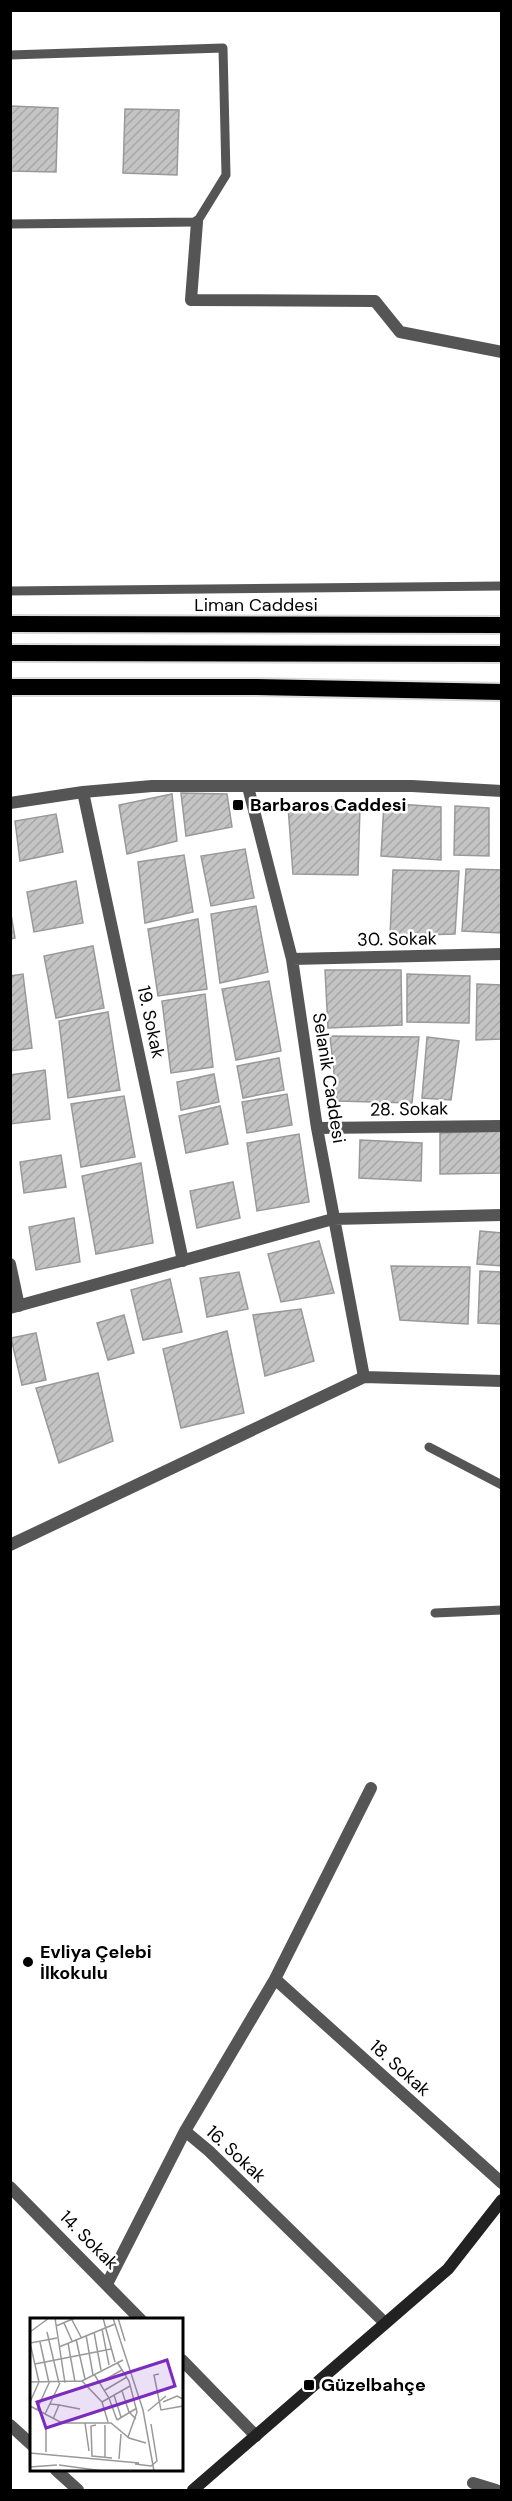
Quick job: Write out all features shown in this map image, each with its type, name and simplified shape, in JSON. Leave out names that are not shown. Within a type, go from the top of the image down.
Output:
[{"type":"highway","name":"Liman Caddesi","points":[[10,624],[501,625]]},
{"type":"highway","points":[[10,653],[501,654]]},
{"type":"highway","points":[[10,687],[257,687],[501,692]]},
{"type":"main road","points":[[193,2490],[448,2269],[501,2200]]},
{"type":"street","points":[[197,222],[191,300],[375,301],[400,332],[501,352]]},
{"type":"street","points":[[10,803],[83,792],[152,786],[412,786],[501,792]]},
{"type":"street","name":"Selanik Caddesi","points":[[248,787],[292,959],[317,1128],[364,1377]]},
{"type":"street","name":"19. Sokak","points":[[83,792],[183,1261]]},
{"type":"street","name":"30. Sokak","points":[[292,959],[501,954]]},
{"type":"street","name":"28. Sokak","points":[[317,1128],[501,1126]]},
{"type":"street","points":[[10,1264],[15,1307],[333,1219],[501,1215]]},
{"type":"street","points":[[10,1545],[364,1377],[501,1381]]},
{"type":"street","points":[[185,2131],[274,1978],[371,1788]]},
{"type":"street","name":"18. Sokak","points":[[274,1978],[501,2183]]},
{"type":"street","name":"16. Sokak","points":[[107,2284],[185,2131],[209,2151],[385,2323]]},
{"type":"street","name":"14. Sokak","points":[[10,2187],[140,2318]]},
{"type":"street","points":[[183,2361],[256,2436]]},
{"type":"street","points":[[10,2425],[30,2443]]},
{"type":"street","points":[[58,2471],[78,2490]]},
{"type":"street","points":[[473,2483],[496,2490]]},
{"type":"lane","points":[[10,55],[223,48],[226,175],[197,222],[10,224]]},
{"type":"lane","points":[[10,591],[501,586]]},
{"type":"lane","points":[[429,1447],[501,1485]]},
{"type":"lane","points":[[435,1613],[501,1610]]},
{"type":"building","points":[[10,106],[58,108],[56,172],[10,171]]},
{"type":"building","points":[[125,109],[179,110],[177,175],[123,173]]},
{"type":"building","points":[[181,793],[227,794],[232,827],[186,836]]},
{"type":"building","points":[[172,794],[177,841],[127,854],[119,805]]},
{"type":"building","points":[[384,803],[441,807],[441,860],[381,856]]},
{"type":"building","points":[[288,806],[360,807],[358,875],[293,874]]},
{"type":"building","points":[[455,806],[489,808],[489,856],[454,855]]},
{"type":"building","points":[[56,814],[63,852],[20,861],[15,821]]},
{"type":"building","points":[[245,849],[254,898],[211,906],[201,856]]},
{"type":"building","points":[[184,855],[193,912],[145,923],[138,862]]},
{"type":"building","points":[[466,869],[502,870],[502,933],[462,931]]},
{"type":"building","points":[[393,870],[459,871],[455,934],[390,936]]},
{"type":"building","points":[[76,881],[83,923],[34,932],[27,892]]},
{"type":"building","points":[[256,906],[268,972],[220,983],[211,914]]},
{"type":"building","points":[[10,908],[15,938],[10,939]]},
{"type":"building","points":[[198,919],[207,989],[158,996],[148,929]]},
{"type":"building","points":[[93,946],[104,1008],[56,1018],[44,956]]},
{"type":"building","points":[[325,970],[401,970],[402,1025],[328,1028]]},
{"type":"building","points":[[23,974],[32,1048],[10,1051],[10,976]]},
{"type":"building","points":[[407,974],[470,976],[469,1023],[407,1022]]},
{"type":"building","points":[[269,981],[281,1051],[236,1060],[222,989]]},
{"type":"building","points":[[477,984],[502,985],[502,1039],[476,1040]]},
{"type":"building","points":[[205,994],[213,1067],[171,1073],[162,1001]]},
{"type":"building","points":[[108,1012],[120,1090],[68,1098],[59,1021]]},
{"type":"building","points":[[330,1036],[419,1037],[412,1103],[337,1101]]},
{"type":"building","points":[[427,1037],[459,1041],[451,1100],[422,1098]]},
{"type":"building","points":[[279,1058],[284,1090],[243,1098],[237,1066]]},
{"type":"building","points":[[45,1070],[50,1119],[10,1124],[10,1075]]},
{"type":"building","points":[[214,1074],[219,1102],[181,1110],[177,1082]]},
{"type":"building","points":[[287,1094],[292,1125],[247,1133],[242,1102]]},
{"type":"building","points":[[124,1096],[135,1157],[81,1167],[71,1104]]},
{"type":"building","points":[[220,1106],[228,1144],[186,1153],[179,1116]]},
{"type":"building","points":[[502,1131],[502,1173],[440,1174],[440,1133]]},
{"type":"building","points":[[299,1134],[309,1202],[257,1211],[247,1143]]},
{"type":"building","points":[[360,1140],[422,1143],[421,1181],[359,1178]]},
{"type":"building","points":[[61,1155],[66,1187],[24,1193],[20,1162]]},
{"type":"building","points":[[141,1163],[153,1243],[96,1254],[82,1176]]},
{"type":"building","points":[[233,1182],[240,1218],[197,1228],[190,1191]]},
{"type":"building","points":[[74,1218],[80,1262],[36,1270],[29,1227]]},
{"type":"building","points":[[480,1231],[502,1233],[502,1266],[477,1264]]},
{"type":"building","points":[[319,1241],[334,1293],[281,1302],[268,1254]]},
{"type":"building","points":[[391,1266],[470,1267],[468,1324],[400,1320]]},
{"type":"building","points":[[480,1271],[502,1272],[502,1324],[478,1323]]},
{"type":"building","points":[[239,1272],[248,1309],[207,1317],[200,1278]]},
{"type":"building","points":[[170,1279],[182,1332],[143,1340],[131,1290]]},
{"type":"building","points":[[301,1309],[314,1361],[265,1376],[253,1315]]},
{"type":"building","points":[[124,1315],[134,1353],[108,1360],[97,1323]]},
{"type":"building","points":[[227,1331],[244,1413],[181,1428],[163,1349]]},
{"type":"building","points":[[36,1333],[46,1380],[22,1385],[11,1338]]},
{"type":"building","points":[[98,1373],[113,1441],[59,1463],[36,1388]]},
{"type":"place","name":"Barbaros Caddesi","points":[[238,805]]},
{"type":"place","name":"Evliya Çelebi İlkokulu","points":[[28,1962]]},
{"type":"place","name":"Güzelbahçe","points":[[309,2385]]}]
